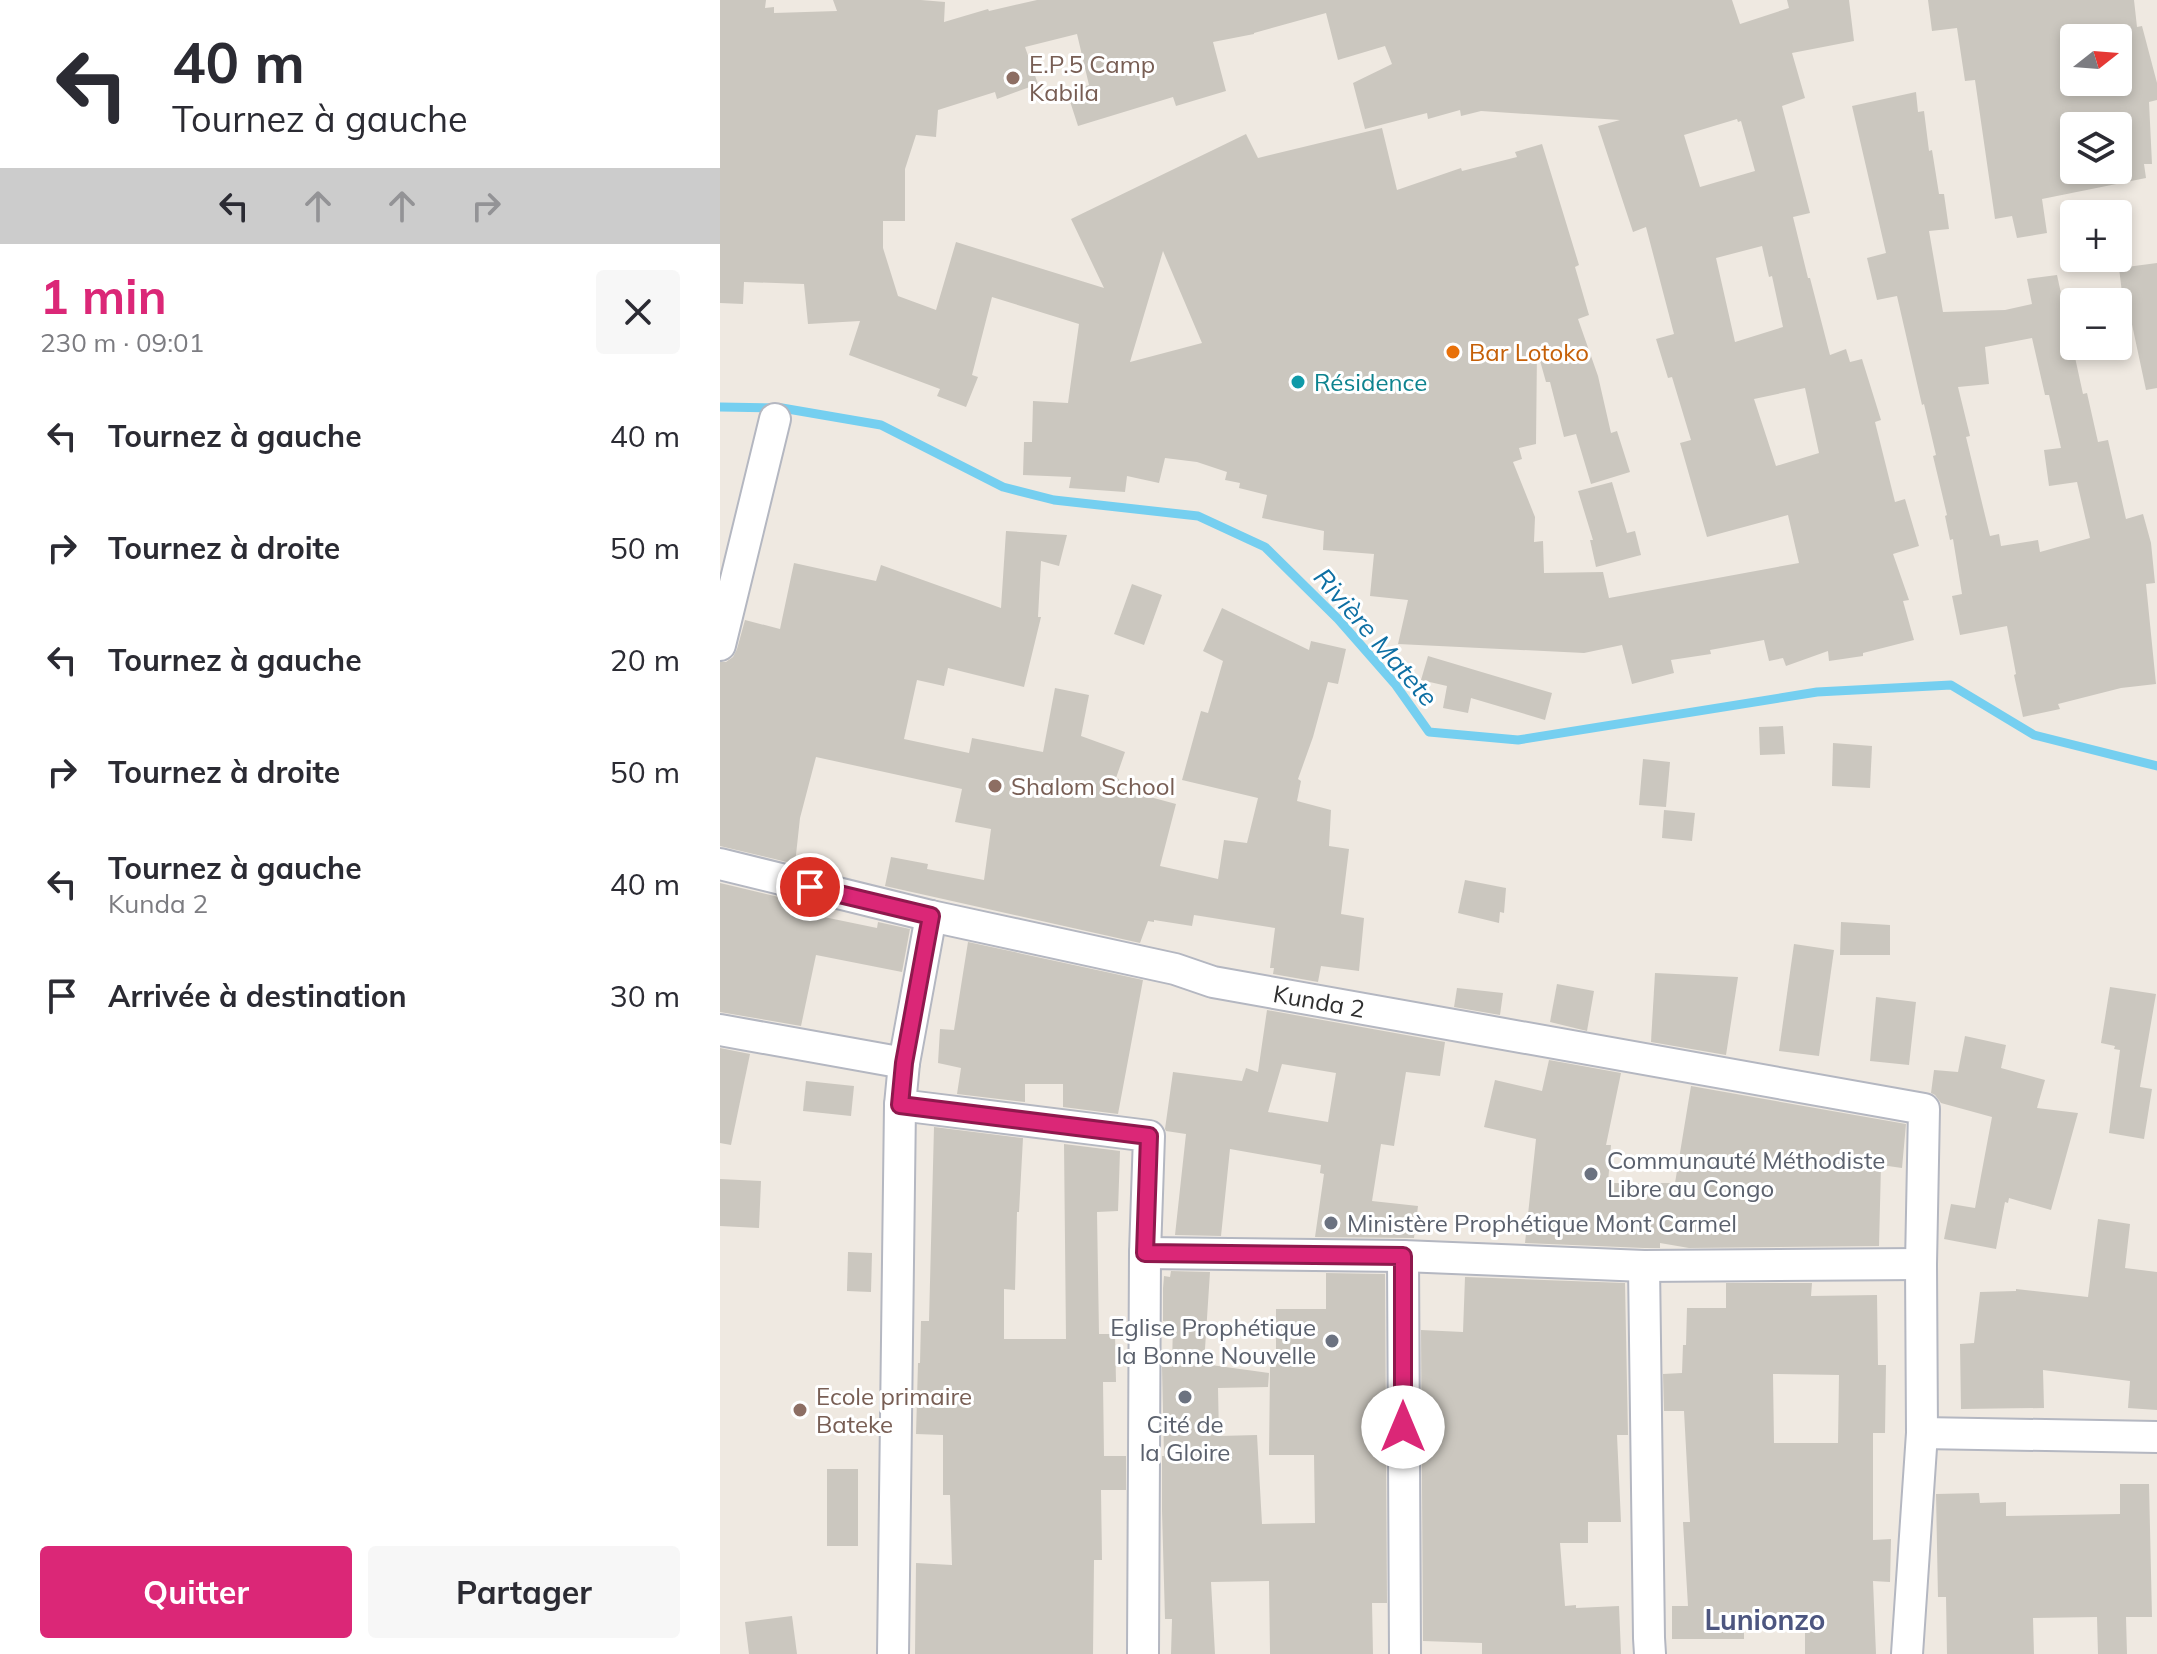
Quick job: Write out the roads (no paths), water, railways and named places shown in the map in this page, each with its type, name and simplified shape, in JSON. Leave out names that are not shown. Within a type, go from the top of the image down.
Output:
[{"type":"street","points":[[720,645],[775,419]]},
{"type":"street","name":"Kunda 2","points":[[720,864],[931,916],[1175,969],[1213,982],[1924,1109],[1921,1264]]},
{"type":"street","points":[[893,1654],[900,1105],[904,1063],[931,916]]},
{"type":"street","points":[[720,1030],[904,1063]]},
{"type":"street","points":[[900,1105],[1149,1136],[1145,1253],[1143,1654]]},
{"type":"street","points":[[1145,1253],[1403,1256],[1644,1266],[1921,1264],[1922,1433],[1907,1654]]},
{"type":"street","points":[[1403,1256],[1405,1654]]},
{"type":"street","points":[[1644,1266],[1650,1654]]},
{"type":"street","points":[[1922,1433],[2157,1437]]},
{"type":"waterway","name":"Rivière Matete","points":[[720,407],[782,408],[881,425],[1003,487],[1054,500],[1198,516],[1265,547],[1338,619],[1395,684],[1429,732],[1518,740],[1817,692],[1951,685],[2034,735],[2157,766]]},
{"type":"place","name":"E.P.5 Camp Kabila","points":[[1013,78]]},
{"type":"place","name":"Bar Lotoko","points":[[1453,352]]},
{"type":"place","name":"Résidence","points":[[1298,382]]},
{"type":"place","name":"Shalom School","points":[[995,786]]},
{"type":"place","name":"Communauté Méthodiste Libre au Congo","points":[[1591,1174]]},
{"type":"place","name":"Ministère Prophétique Mont Carmel","points":[[1331,1223]]},
{"type":"place","name":"Eglise Prophétique la Bonne Nouvelle","points":[[1332,1341]]},
{"type":"place","name":"Cité de la Gloire","points":[[1185,1397]]},
{"type":"place","name":"Ecole primaire Bateke","points":[[800,1410]]},
{"type":"district","name":"Lunionzo","points":[[1765,1619]]}]
